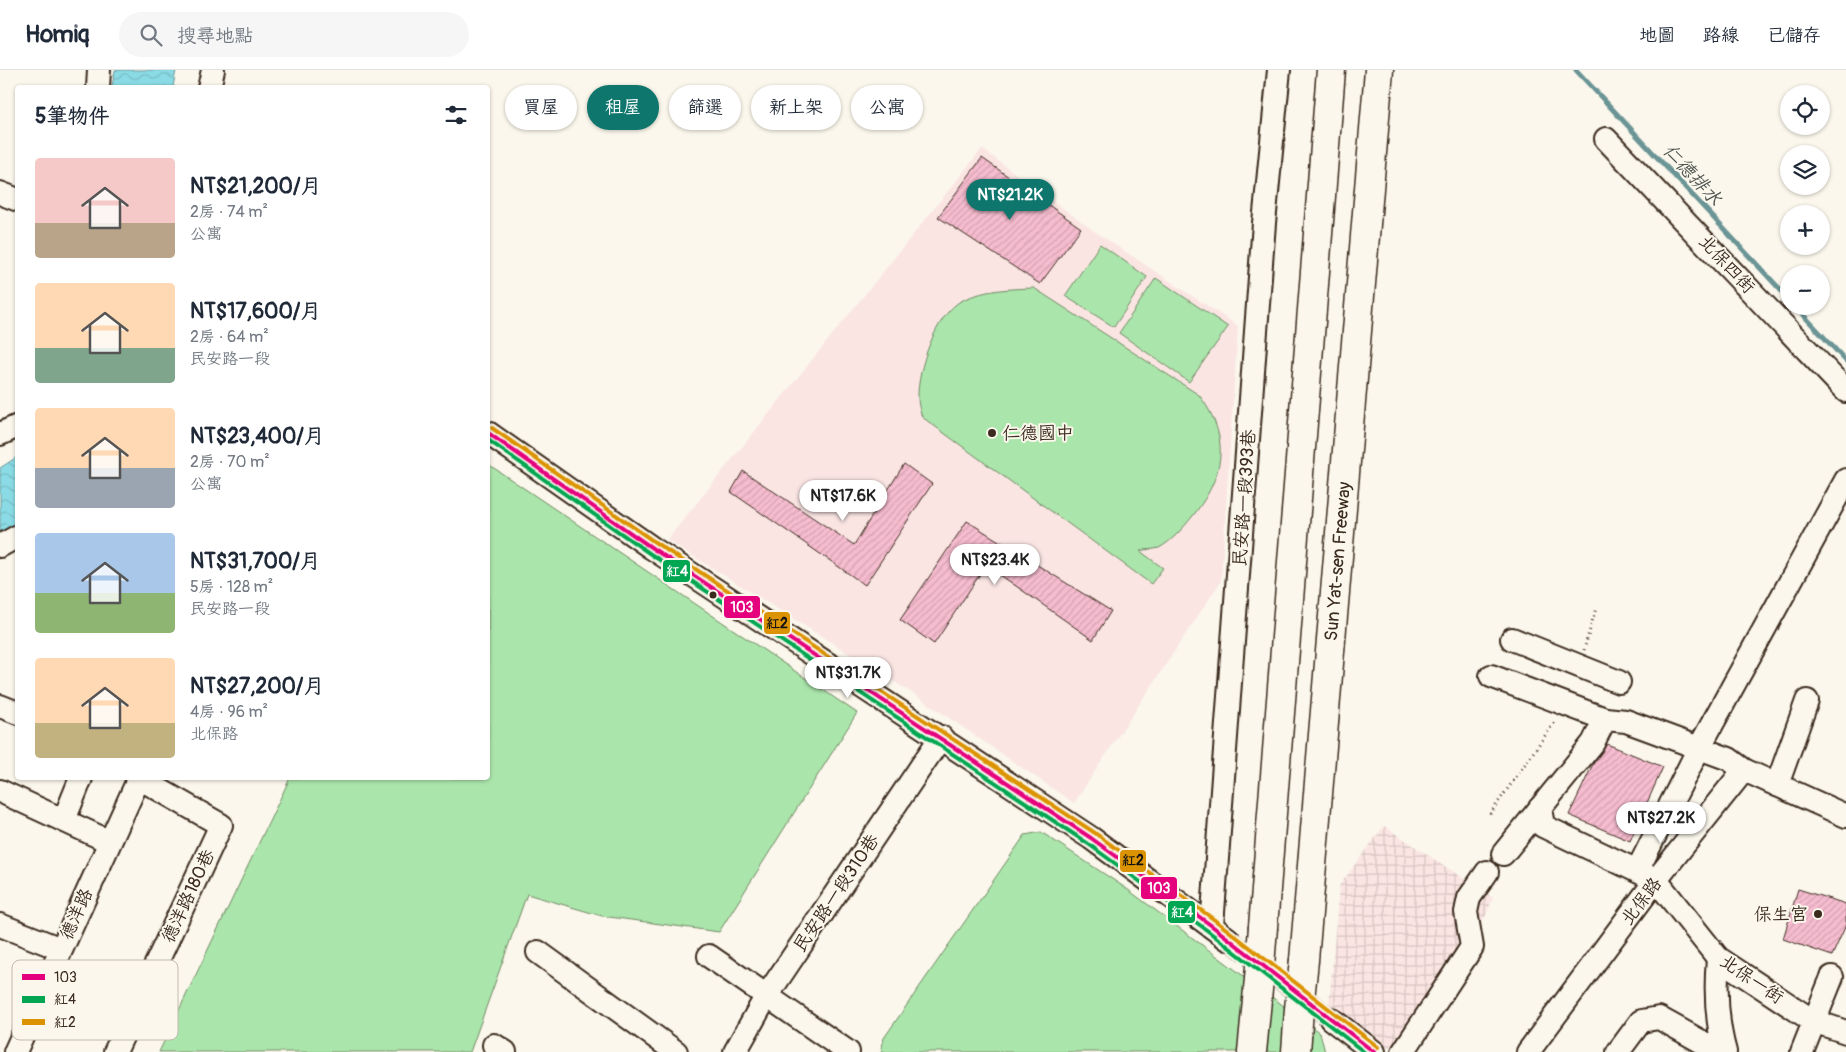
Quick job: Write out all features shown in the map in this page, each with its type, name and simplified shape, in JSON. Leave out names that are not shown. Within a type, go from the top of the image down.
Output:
[{"type":"highway","points":[[1252,1052],[1331,70]]},
{"type":"highway","name":"Sun Yat-sen Freeway","points":[[1296,1052],[1379,70]]},
{"type":"street","points":[[98,85],[99,70]]},
{"type":"street","points":[[210,85],[213,70]]},
{"type":"street","name":"民安路一段393巷","points":[[941,737],[1091,838],[1220,933],[1264,223],[1280,70]]},
{"type":"street","name":"北保四街","points":[[1606,139],[1846,391]]},
{"type":"street","points":[[0,193],[15,199]]},
{"type":"street","points":[[0,434],[15,427]]},
{"type":"street","points":[[490,434],[652,548],[941,737]]},
{"type":"street","points":[[1540,808],[1543,826],[1646,876],[1699,748],[1846,480]]},
{"type":"street","points":[[0,546],[15,538]]},
{"type":"street","points":[[1512,639],[1619,682]]},
{"type":"street","points":[[1491,676],[1605,719],[1626,721],[1729,759],[1744,770],[1846,816]]},
{"type":"street","points":[[1777,785],[1807,701]]},
{"type":"street","points":[[0,706],[15,712]]},
{"type":"street","points":[[1503,854],[1593,743],[1605,719]]},
{"type":"street","name":"民安路一段310巷","points":[[738,1051],[766,997],[941,737]]},
{"type":"street","name":"北保路","points":[[1528,1052],[1646,876],[1744,770]]},
{"type":"street","points":[[64,820],[80,780]]},
{"type":"street","name":"德洋路","points":[[56,960],[108,841],[138,780]]},
{"type":"street","name":"德洋路180巷","points":[[142,780],[221,825],[158,960]]},
{"type":"street","points":[[0,792],[108,841]]},
{"type":"street","points":[[1403,1052],[1472,947],[1466,912],[1468,898],[1487,872]]},
{"type":"street","name":"北保一街","points":[[1646,876],[1718,958],[1814,1021],[1846,1032]]},
{"type":"street","points":[[0,925],[61,949]]},
{"type":"street","points":[[538,952],[676,1052]]},
{"type":"street","points":[[709,956],[848,1052]]},
{"type":"street","points":[[1718,958],[1715,992],[1718,1027],[1725,1052]]},
{"type":"street","points":[[1802,1052],[1832,977]]},
{"type":"street","points":[[1618,1052],[1641,1021],[1659,1018],[1720,1052]]},
{"type":"street","points":[[1332,1019],[1374,1052]]},
{"type":"street","name":"德洋路","points":[[15,1052],[20,1040]]},
{"type":"street","name":"德洋路180巷","points":[[115,1052],[121,1040]]},
{"type":"shaded area","name":"仁德國中","points":[[982,149],[1094,231],[1238,326],[1221,581],[1074,803],[917,696],[667,540]]},
{"type":"shaded area","points":[[1384,826],[1493,898],[1486,915],[1411,1032],[1381,1052],[1329,1005],[1339,886]]},
{"type":"green space","points":[[1100,244],[1147,277],[1114,327],[1065,296]]},
{"type":"green space","points":[[1156,278],[1228,327],[1189,382],[1119,333]]},
{"type":"green space","points":[[1034,288],[1199,395],[1216,427],[1220,442],[1220,457],[1217,472],[1203,502],[1185,525],[1168,542],[1159,548],[1140,551],[1163,568],[1151,584],[922,417],[918,398],[921,373],[930,343],[944,317],[953,307],[972,296],[998,290]]},
{"type":"green space","points":[[490,465],[857,713],[719,932],[602,916],[527,894],[470,1052],[159,1052],[165,1040],[178,1040],[178,1012],[289,780],[490,780]]},
{"type":"green space","points":[[1041,832],[1127,889],[1320,1033],[1325,1052],[881,1052],[884,1038],[1025,835]]},
{"type":"water","points":[[115,70],[176,70],[173,85],[112,85]]},
{"type":"water","points":[[15,458],[15,526],[0,537],[0,468]]},
{"type":"building","points":[[982,158],[1081,228],[1040,284],[938,217]]},
{"type":"building","points":[[904,464],[932,484],[865,585],[731,492],[743,471],[854,545]]},
{"type":"building","points":[[967,521],[1111,611],[1093,640],[986,565],[934,644],[900,620]]},
{"type":"building","points":[[1607,744],[1663,767],[1630,841],[1569,815],[1593,764]]},
{"type":"building","name":"保生宮","points":[[1798,889],[1846,904],[1846,925],[1832,956],[1783,939]]},
{"type":"waterway","name":"仁德排水","points":[[1576,70],[1780,289]]},
{"type":"waterway","name":"仁德排水","points":[[1803,315],[1846,361]]},
{"type":"tunnel","points":[[1228,939],[1331,1019]]},
{"type":"transit line","name":"紅2","points":[[492,428],[656,543],[1095,833],[1216,921],[1378,1047]]},
{"type":"transit line","name":"103","points":[[490,434],[652,548],[1091,838],[1212,926],[1374,1052]]},
{"type":"transit line","name":"紅4","points":[[490,441],[649,553],[1087,843],[1208,931],[1364,1052]]},
{"type":"place","name":"仁德國中","points":[[992,433]]},
{"type":"place","name":"保生宮","points":[[1818,914]]}]
